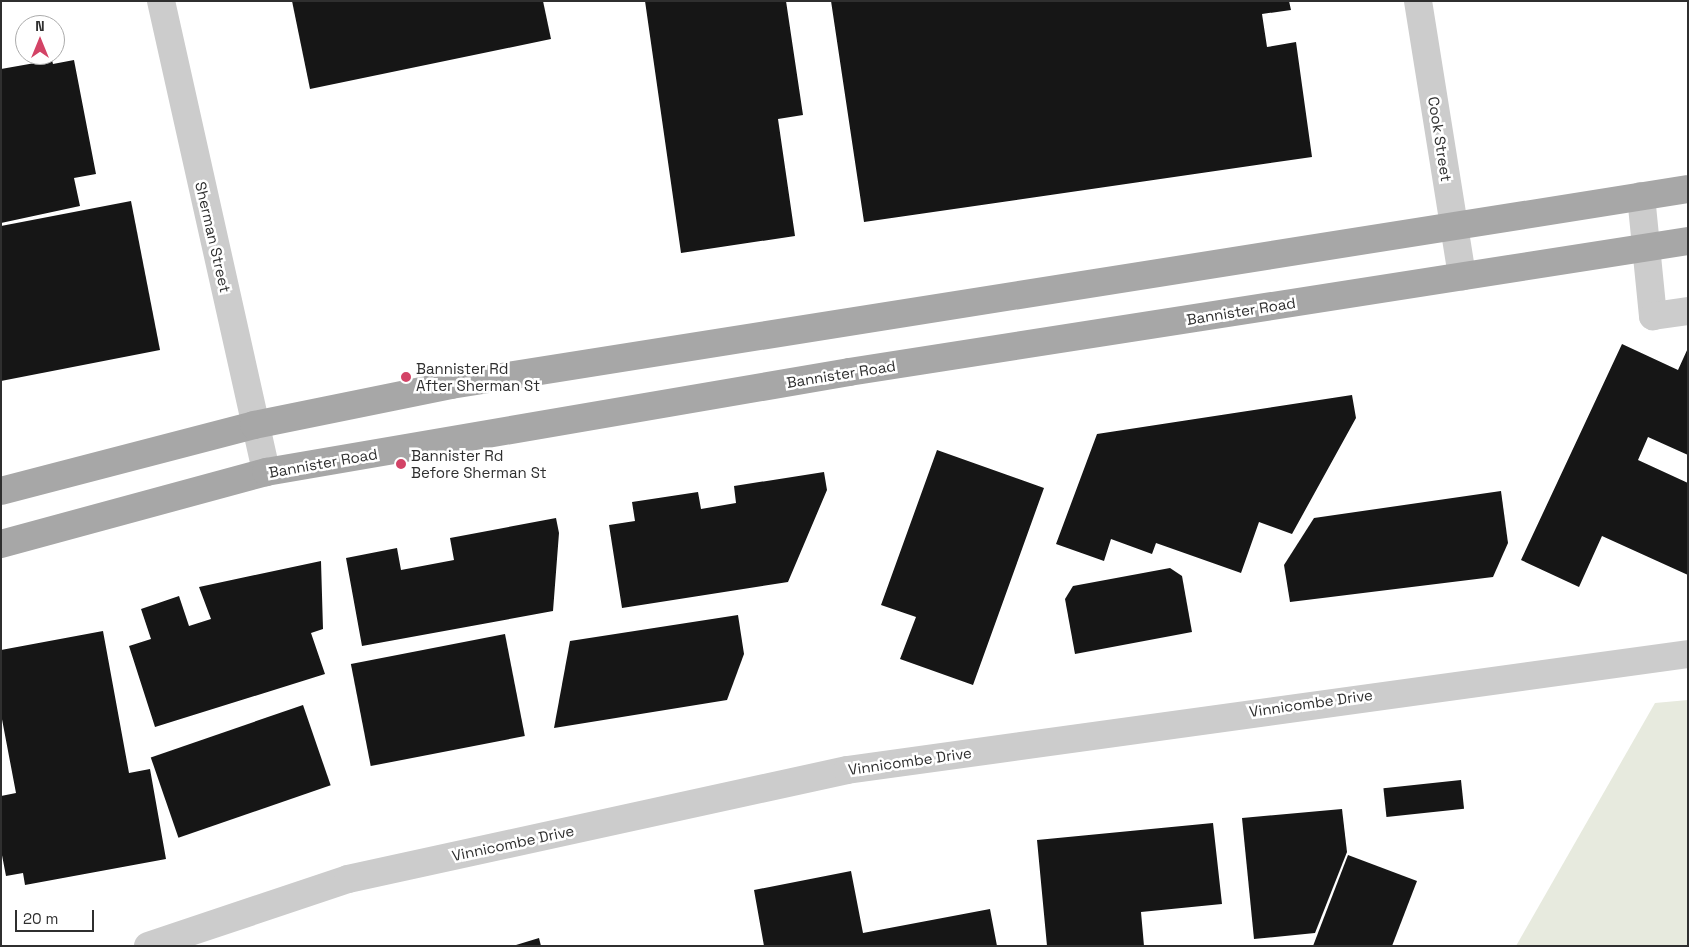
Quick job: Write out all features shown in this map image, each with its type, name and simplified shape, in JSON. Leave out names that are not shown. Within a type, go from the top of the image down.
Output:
[{"type":"main road","points":[[1,491],[254,425],[451,385],[1688,189]]},
{"type":"main road","name":"Bannister Road","points":[[1,544],[266,472],[849,372],[1688,241]]},
{"type":"street","name":"Sherman Street","points":[[161,1],[266,472]]},
{"type":"street","name":"Cook Street","points":[[1418,1],[1462,277]]},
{"type":"street","points":[[1641,196],[1653,316],[1688,311]]},
{"type":"street","name":"Vinnicombe Drive","points":[[148,946],[348,879],[847,770],[1688,654]]},
{"type":"shaded area","points":[[1688,700],[1688,946],[1516,946],[1655,703]]},
{"type":"building","points":[[292,1],[543,1],[551,39],[310,89]]},
{"type":"building","points":[[645,1],[786,1],[803,115],[778,119],[795,236],[681,253]]},
{"type":"building","points":[[831,1],[1289,1],[1291,10],[1262,14],[1267,47],[1296,42],[1312,157],[864,222]]},
{"type":"building","points":[[74,60],[96,174],[74,178],[80,206],[1,223],[1,69],[24,65],[65,65],[65,62]]},
{"type":"building","points":[[131,201],[160,350],[1,381],[1,226]]},
{"type":"building","points":[[1622,344],[1678,370],[1688,348],[1688,455],[1648,437],[1638,460],[1688,483],[1688,575],[1602,536],[1579,587],[1521,560]]},
{"type":"building","points":[[1352,395],[1356,418],[1292,534],[1259,522],[1241,573],[1156,543],[1152,554],[1111,539],[1104,561],[1056,544],[1097,434]]},
{"type":"building","points":[[937,450],[1044,488],[973,685],[900,659],[916,617],[881,605]]},
{"type":"building","points":[[824,472],[827,490],[788,582],[622,608],[609,525],[635,521],[632,502],[698,492],[701,509],[736,503],[734,486]]},
{"type":"building","points":[[1501,491],[1508,543],[1493,577],[1290,602],[1284,565],[1314,518]]},
{"type":"building","points":[[556,518],[559,533],[553,611],[362,646],[346,558],[397,548],[401,570],[454,560],[450,538]]},
{"type":"building","points":[[321,561],[323,629],[311,633],[325,674],[155,727],[129,646],[151,639],[141,609],[179,596],[189,626],[211,619],[199,587]]},
{"type":"building","points":[[1170,568],[1182,576],[1192,632],[1075,654],[1065,599],[1073,586]]},
{"type":"building","points":[[738,615],[744,654],[727,700],[554,728],[570,641]]},
{"type":"building","points":[[103,631],[129,773],[150,769],[166,859],[25,885],[23,873],[6,876],[1,850],[1,796],[16,793],[1,714],[1,650]]},
{"type":"building","points":[[505,634],[525,736],[371,766],[351,664]]},
{"type":"building","points":[[303,705],[331,785],[178,838],[151,757]]},
{"type":"building","points":[[1461,780],[1464,809],[1386,817],[1383,788]]},
{"type":"building","points":[[1342,809],[1347,852],[1315,933],[1254,939],[1242,818]]},
{"type":"building","points":[[1213,823],[1222,904],[1141,912],[1144,946],[1047,946],[1037,840]]},
{"type":"building","points":[[1348,855],[1417,881],[1392,946],[1313,946]]},
{"type":"building","points":[[851,871],[863,933],[990,909],[997,946],[764,946],[754,890]]},
{"type":"building","points":[[539,938],[541,946],[516,946],[516,945]]},
{"type":"place","name":"Bannister Rd After Sherman St","points":[[406,377]]},
{"type":"place","name":"Bannister Rd Before Sherman St","points":[[401,464]]}]
